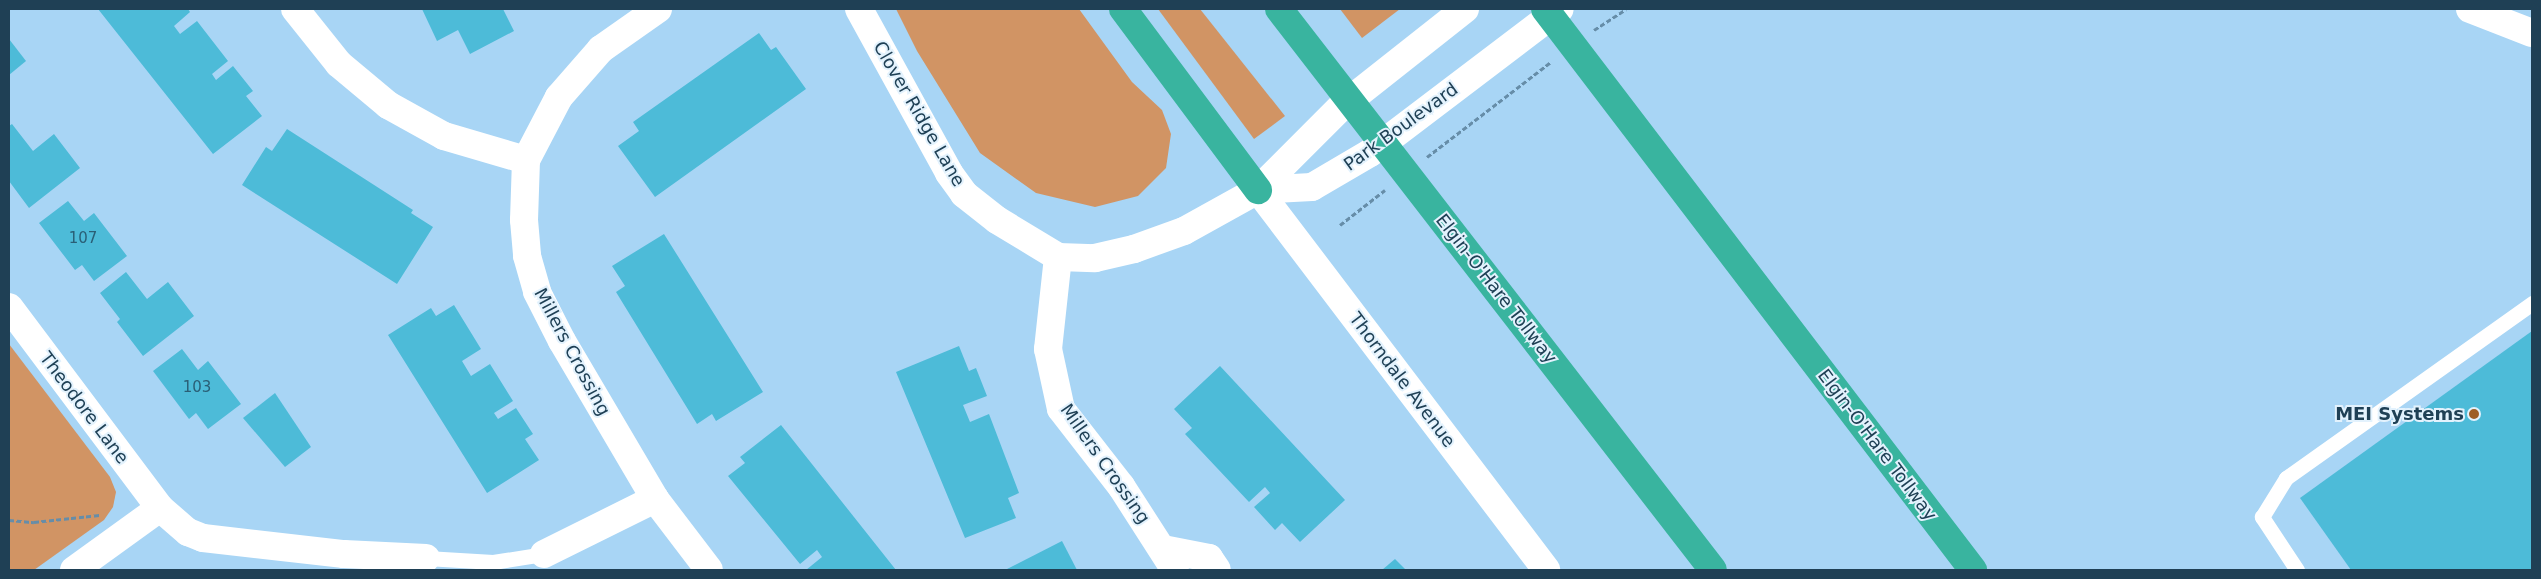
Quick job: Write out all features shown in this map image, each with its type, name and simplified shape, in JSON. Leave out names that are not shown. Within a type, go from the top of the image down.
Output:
[{"type":"highway","points":[[1123,9],[1258,190]]},
{"type":"highway","points":[[1272,9],[1298,33]]},
{"type":"highway","name":"Elgin-O'Hare Tollway","points":[[1279,9],[1713,570]]},
{"type":"highway","name":"Elgin-O'Hare Tollway","points":[[1545,9],[1973,570]]},
{"type":"highway","points":[[1944,533],[1989,570]]},
{"type":"street","points":[[295,9],[339,64],[388,105],[444,136],[526,160]]},
{"type":"street","name":"Millers Crossing","points":[[658,9],[615,37],[584,65],[550,111],[526,160],[524,220],[527,256],[537,292],[562,341],[655,499],[709,570]]},
{"type":"street","name":"Clover Ridge Lane","points":[[860,9],[949,173],[964,194],[997,220],[1058,257],[1095,258],[1134,249],[1184,231],[1258,190]]},
{"type":"street","points":[[1258,190],[1341,107],[1465,9]]},
{"type":"street","name":"Park Boulevard","points":[[1258,190],[1312,187],[1370,153],[1560,9]]},
{"type":"street","points":[[2470,9],[2532,33]]},
{"type":"street","name":"Thorndale Avenue","points":[[1258,190],[1546,570]]},
{"type":"street","name":"Millers Crossing","points":[[1058,257],[1048,348],[1061,409],[1121,486],[1169,560],[1209,558],[1217,570]]},
{"type":"street","name":"Theodore Lane","points":[[9,308],[160,508],[174,523],[198,537],[343,562],[426,558]]},
{"type":"street","points":[[544,554],[655,499]]},
{"type":"street","points":[[74,570],[160,508]]},
{"type":"lane","points":[[2297,570],[2262,517],[2286,478],[2532,303]]},
{"type":"lane","points":[[426,558],[493,562],[544,554]]},
{"type":"path","points":[[1590,33],[1626,9]]},
{"type":"path","points":[[1418,163],[1555,59]]},
{"type":"path","points":[[1340,225],[1388,187]]},
{"type":"path","points":[[9,520],[104,516]]},
{"type":"shaded area","points":[[896,9],[1079,9],[1132,82],[1162,110],[1171,134],[1166,168],[1138,196],[1095,207],[1036,193],[980,153],[917,51]]},
{"type":"shaded area","points":[[1158,9],[1200,9],[1285,116],[1254,139]]},
{"type":"shaded area","points":[[1340,9],[1400,9],[1362,38]]},
{"type":"shaded area","points":[[9,344],[110,477],[116,492],[113,507],[104,520],[34,570],[9,570]]},
{"type":"building","points":[[98,9],[188,9],[190,12],[174,26],[180,34],[197,21],[228,61],[212,74],[216,80],[233,66],[253,91],[246,96],[262,116],[213,154]]},
{"type":"building","points":[[422,9],[503,9],[514,31],[470,54],[458,30],[437,41]]},
{"type":"building","points":[[759,33],[771,50],[776,47],[806,89],[655,197],[618,146],[639,131],[633,122]]},
{"type":"building","points":[[9,39],[26,61],[9,75]]},
{"type":"building","points":[[12,124],[33,151],[54,134],[80,168],[29,208],[9,181],[9,126]]},
{"type":"building","points":[[287,129],[413,210],[411,213],[433,227],[397,284],[242,185],[266,147],[272,151]]},
{"type":"building","points":[[68,201],[84,221],[94,213],[127,256],[94,281],[82,265],[75,270],[39,223]]},
{"type":"building","points":[[664,234],[763,392],[716,421],[712,414],[697,424],[616,292],[625,286],[612,266]]},
{"type":"building","points":[[126,272],[147,299],[168,282],[194,316],[143,356],[117,322],[120,319],[100,293]]},
{"type":"building","points":[[454,305],[481,349],[462,361],[471,376],[490,364],[513,401],[494,413],[498,419],[516,408],[533,434],[525,439],[539,460],[487,493],[388,335],[431,308],[436,316]]},
{"type":"building","name":"MEI Systems","points":[[2532,331],[2532,570],[2351,570],[2300,498]]},
{"type":"building","points":[[959,346],[969,371],[976,368],[987,396],[963,405],[970,422],[989,414],[1019,493],[1008,498],[1016,518],[965,538],[896,372]]},
{"type":"building","points":[[182,349],[198,370],[208,361],[241,404],[208,429],[196,413],[189,419],[153,371]]},
{"type":"building","points":[[1220,366],[1345,500],[1300,542],[1282,523],[1275,530],[1254,507],[1270,493],[1265,487],[1249,502],[1185,434],[1192,428],[1174,409]]},
{"type":"building","points":[[275,393],[311,447],[285,467],[243,418]]},
{"type":"building","points":[[781,425],[896,570],[806,570],[822,557],[817,550],[800,564],[728,476],[745,463],[740,457]]},
{"type":"building","points":[[1062,541],[1077,570],[1005,570]]},
{"type":"building","points":[[1395,559],[1406,570],[1382,570]]},
{"type":"place","name":"MEI Systems","points":[[2474,414]]}]
